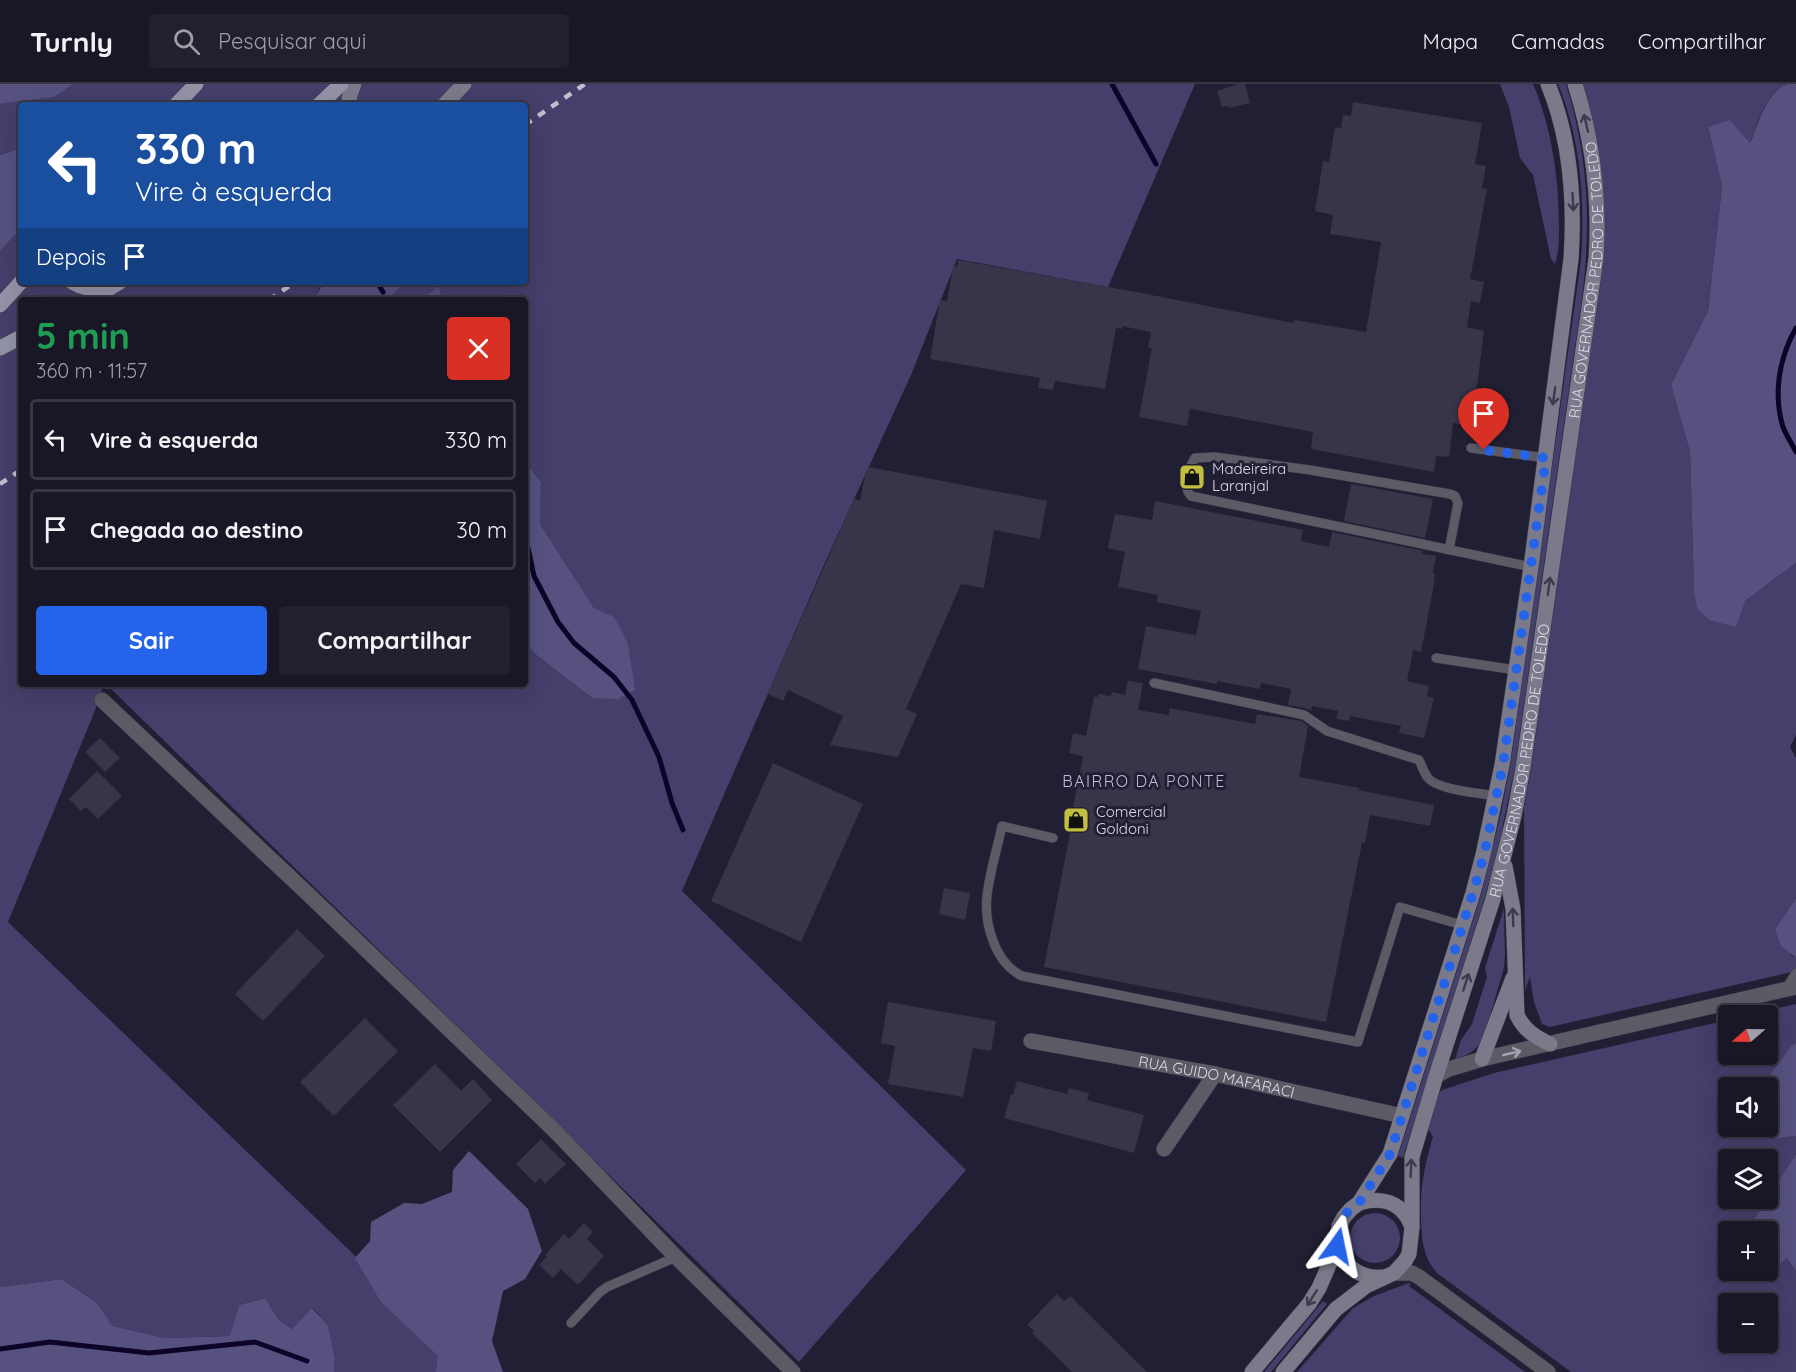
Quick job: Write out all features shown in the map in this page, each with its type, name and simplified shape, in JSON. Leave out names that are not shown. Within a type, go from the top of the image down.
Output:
[{"type":"main road","points":[[179,102],[196,84]]},
{"type":"main road","points":[[322,102],[341,84]]},
{"type":"main road","points":[[350,102],[354,84]]},
{"type":"main road","points":[[447,102],[464,84]]},
{"type":"main road","name":"RUA GOVERNADOR PEDRO DE TOLEDO","points":[[1252,1372],[1309,1305],[1337,1246],[1339,1226],[1344,1216],[1359,1203],[1390,1154],[1484,855],[1503,765],[1571,260],[1572,183],[1556,105],[1548,84]]},
{"type":"main road","name":"RUA GOVERNADOR PEDRO DE TOLEDO","points":[[1283,1372],[1336,1309],[1366,1286],[1390,1275],[1405,1261],[1411,1246],[1412,1157],[1504,860],[1523,768],[1596,259],[1597,210],[1592,151],[1575,84]]},
{"type":"main road","points":[[0,305],[18,285]]},
{"type":"main road","points":[[76,285],[88,289],[114,286]]},
{"type":"main road","points":[[95,297],[114,286]]},
{"type":"main road","points":[[0,348],[18,339]]},
{"type":"main road","points":[[1504,860],[1513,909],[1517,1015],[1531,1034],[1550,1044]]},
{"type":"main road","points":[[1482,1059],[1515,972]]},
{"type":"main road","points":[[1359,1203],[1375,1200],[1389,1202],[1406,1214],[1412,1227]]},
{"type":"main road","points":[[1337,1246],[1344,1260],[1355,1271],[1368,1277],[1390,1275]]},
{"type":"street","points":[[102,700],[547,1123],[676,1257],[793,1372]]},
{"type":"street","points":[[1436,1076],[1482,1059],[1790,989]]},
{"type":"street","name":"RUA GUIDO MAFARACI","points":[[1031,1041],[1215,1074],[1402,1116]]},
{"type":"street","points":[[1164,1149],[1215,1074]]},
{"type":"street","points":[[1411,1246],[1419,1277]]},
{"type":"street","points":[[1390,1275],[1412,1273],[1419,1277],[1548,1372]]},
{"type":"lane","points":[[1470,448],[1546,458]]},
{"type":"lane","points":[[1449,550],[1458,503],[1455,496],[1450,494],[1310,470],[1215,457],[1196,458],[1192,462],[1186,488],[1187,493],[1191,496],[1449,550],[1531,567]]},
{"type":"lane","points":[[1436,658],[1516,670]]},
{"type":"lane","points":[[1154,683],[1304,715],[1327,731],[1419,760],[1428,778],[1434,783],[1496,796]]},
{"type":"lane","points":[[1053,838],[1002,826],[987,896],[987,915],[992,935],[1004,961],[1012,971],[1022,976],[1358,1042],[1400,907],[1462,925]]},
{"type":"lane","points":[[1790,989],[1796,973]]},
{"type":"lane","points":[[571,1323],[600,1292],[676,1257]]},
{"type":"shaded area","points":[[0,84],[74,84],[54,97],[0,104]]},
{"type":"shaded area","points":[[74,84],[1195,84],[1108,287],[957,259],[911,375],[827,558],[682,891],[966,1170],[799,1362],[109,687],[528,687],[528,646],[535,654],[592,698],[594,608],[540,524],[541,482],[528,466],[528,297],[442,297],[437,287],[425,297],[391,297],[403,285],[528,285],[528,102],[18,102],[18,149],[0,155],[0,104],[54,97]]},
{"type":"shaded area","points":[[1500,84],[1533,84],[1540,101],[1550,136],[1558,190],[1559,241],[1555,264],[1551,259],[1533,175],[1520,158],[1509,107]]},
{"type":"shaded area","points":[[1558,84],[1566,84],[1579,136],[1586,187],[1587,238],[1583,291],[1515,767],[1496,858],[1485,897],[1403,1158],[1398,1156],[1481,895],[1510,766],[1581,260],[1580,170],[1572,127]]},
{"type":"shaded area","points":[[1581,84],[1787,84],[1773,94],[1759,118],[1750,143],[1708,127],[1722,186],[1708,311],[1671,385],[1690,452],[1694,590],[1745,601],[1796,563],[1796,735],[1790,747],[1796,758],[1796,898],[1775,929],[1792,956],[1796,958],[1796,971],[1550,1027],[1542,1024],[1534,1002],[1530,977],[1525,990],[1524,807],[1599,288],[1603,221],[1601,168]]},
{"type":"shaded area","points":[[1787,84],[1796,84],[1796,563],[1745,601],[1736,627],[1709,620],[1697,608],[1694,590],[1690,452],[1671,385],[1708,311],[1722,186],[1708,127],[1730,120],[1750,143],[1773,94]]},
{"type":"shaded area","points":[[18,149],[18,232],[0,251],[0,155]]},
{"type":"shaded area","points":[[18,232],[18,285],[323,285],[314,297],[18,297],[18,687],[103,687],[8,922],[476,1372],[334,1372],[335,1358],[328,1325],[313,1308],[292,1329],[278,1319],[265,1298],[239,1305],[231,1336],[165,1338],[111,1326],[98,1304],[62,1279],[0,1287],[0,251]]},
{"type":"shaded area","points":[[324,285],[403,285],[391,297],[314,297]]},
{"type":"shaded area","points":[[438,286],[442,297],[425,297]]},
{"type":"shaded area","points":[[528,466],[541,482],[540,524],[594,608],[614,617],[628,644],[635,690],[618,699],[592,698],[535,654],[528,646]]},
{"type":"shaded area","points":[[1796,898],[1796,958],[1781,946],[1775,929]]},
{"type":"shaded area","points":[[1504,908],[1504,968],[1483,1040],[1471,1052],[1455,1059],[1461,1040],[1472,1024],[1487,977],[1485,968]]},
{"type":"shaded area","points":[[1796,1004],[1796,1043],[1791,1046],[1778,1064],[1778,1008]]},
{"type":"shaded area","points":[[1718,1022],[1718,1065],[1777,1065],[1769,1077],[1718,1077],[1718,1137],[1766,1137],[1769,1139],[1796,1136],[1796,1154],[1778,1182],[1778,1149],[1718,1149],[1718,1209],[1760,1209],[1752,1221],[1718,1221],[1718,1281],[1778,1281],[1778,1266],[1787,1258],[1796,1271],[1796,1372],[1571,1372],[1437,1273],[1429,1261],[1422,1235],[1423,1178],[1433,1136],[1427,1128],[1438,1094],[1442,1090],[1494,1073]]},
{"type":"shaded area","points":[[1796,1043],[1796,1136],[1769,1139],[1766,1137],[1778,1137],[1778,1077],[1769,1077],[1791,1046]]},
{"type":"shaded area","points":[[469,1151],[528,1209],[542,1251],[525,1279],[503,1291],[492,1341],[503,1372],[436,1372],[438,1356],[381,1302],[355,1258],[370,1241],[371,1222],[404,1203],[422,1204],[452,1192],[453,1170]]},
{"type":"shaded area","points":[[1796,1154],[1796,1271],[1787,1258],[1778,1266],[1778,1221],[1752,1221],[1760,1209],[1778,1209],[1778,1182]]},
{"type":"shaded area","points":[[1380,1213],[1393,1220],[1399,1228],[1399,1248],[1393,1256],[1385,1262],[1370,1263],[1357,1256],[1351,1248],[1350,1233],[1357,1220],[1365,1214]]},
{"type":"shaded area","points":[[62,1279],[98,1304],[112,1326],[165,1338],[230,1336],[239,1305],[265,1298],[278,1319],[292,1329],[312,1308],[328,1325],[335,1358],[334,1372],[0,1372],[0,1287]]},
{"type":"shaded area","points":[[1411,1283],[1409,1286],[1525,1372],[1297,1372],[1353,1308],[1374,1296]]},
{"type":"shaded area","points":[[1323,1301],[1327,1304],[1271,1372],[1264,1372]]},
{"type":"building","points":[[1245,84],[1250,103],[1229,108],[1228,106],[1222,107],[1217,91]]},
{"type":"building","points":[[1353,102],[1482,123],[1475,164],[1486,166],[1482,188],[1487,189],[1470,279],[1484,282],[1480,303],[1471,301],[1467,327],[1484,331],[1472,426],[1453,423],[1449,457],[1436,456],[1434,472],[1311,449],[1313,432],[1190,409],[1187,426],[1139,417],[1152,348],[1148,348],[1151,332],[1122,326],[1122,329],[1116,328],[1105,389],[1055,381],[1053,390],[1038,388],[1040,378],[930,359],[940,300],[947,301],[952,273],[954,266],[957,267],[958,260],[1293,323],[1294,320],[1366,332],[1381,242],[1330,234],[1333,215],[1315,211],[1323,161],[1329,162],[1335,127],[1341,128],[1343,115],[1351,116]]},
{"type":"building","points":[[869,467],[1047,501],[1040,539],[994,530],[984,588],[961,584],[906,709],[917,714],[898,757],[830,745],[843,716],[788,690],[783,701],[768,694],[854,499],[860,501],[865,475]]},
{"type":"building","points":[[1351,484],[1433,499],[1425,538],[1344,521]]},
{"type":"building","points":[[1155,501],[1303,530],[1301,541],[1329,547],[1332,532],[1423,551],[1422,554],[1436,556],[1434,584],[1421,652],[1413,650],[1407,681],[1429,686],[1427,696],[1434,698],[1424,738],[1399,733],[1401,726],[1350,716],[1349,721],[1336,719],[1338,711],[1312,706],[1311,711],[1288,705],[1291,689],[1261,683],[1260,689],[1217,681],[1217,684],[1138,669],[1146,626],[1196,635],[1201,611],[1157,602],[1158,595],[1118,587],[1125,552],[1108,548],[1115,514],[1152,520]]},
{"type":"building","points":[[1128,681],[1143,683],[1138,710],[1169,715],[1170,708],[1255,724],[1257,714],[1301,721],[1308,726],[1299,777],[1434,805],[1430,826],[1370,815],[1365,843],[1362,843],[1326,1022],[1044,967],[1083,756],[1069,753],[1073,733],[1086,736],[1094,697],[1098,697],[1098,694],[1111,696],[1112,692],[1125,695]]},
{"type":"building","points":[[100,738],[120,758],[105,772],[85,752]]},
{"type":"building","points":[[773,763],[863,804],[801,942],[711,901]]},
{"type":"building","points":[[97,771],[122,796],[98,819],[86,807],[81,811],[69,799]]},
{"type":"building","points":[[944,888],[970,893],[965,920],[939,914]]},
{"type":"building","points":[[297,929],[325,956],[263,1021],[235,994]]},
{"type":"building","points":[[888,1002],[996,1021],[991,1051],[973,1048],[963,1097],[888,1084],[895,1046],[881,1043]]},
{"type":"building","points":[[365,1018],[398,1051],[334,1116],[300,1082]]},
{"type":"building","points":[[435,1064],[461,1091],[473,1079],[492,1100],[440,1152],[393,1105]]},
{"type":"building","points":[[1017,1081],[1067,1094],[1069,1088],[1089,1093],[1087,1100],[1144,1115],[1134,1153],[1004,1118]]},
{"type":"building","points":[[541,1139],[566,1164],[545,1184],[540,1178],[535,1183],[516,1164]]},
{"type":"building","points":[[584,1223],[593,1232],[587,1239],[604,1256],[578,1285],[561,1269],[553,1278],[539,1265],[564,1234],[569,1239]]},
{"type":"building","points":[[1057,1294],[1064,1301],[1070,1296],[1147,1372],[1072,1372],[1032,1333],[1034,1331],[1027,1325]]},
{"type":"waterway","points":[[1112,84],[1156,164]]},
{"type":"waterway","points":[[379,285],[383,292]]},
{"type":"waterway","points":[[1796,328],[1785,351],[1778,389],[1783,427],[1796,452]]},
{"type":"waterway","points":[[528,548],[534,576],[558,622],[574,643],[614,677],[632,700],[659,757],[672,803],[683,830]]},
{"type":"waterway","points":[[0,1349],[50,1342],[149,1353],[255,1342],[307,1361]]},
{"type":"railway","points":[[528,123],[585,84]]},
{"type":"railway","points":[[273,297],[291,285]]},
{"type":"railway","points":[[0,484],[18,472]]},
{"type":"place","name":"Madeireira Laranjal","points":[[1192,477]]},
{"type":"place","name":"Comercial Goldoni","points":[[1076,820]]},
{"type":"district","name":"BAIRRO DA PONTE","points":[[1144,781]]},
{"type":"route","points":[[1337,1246],[1339,1226],[1344,1216],[1359,1203],[1390,1154],[1473,893],[1484,855],[1503,765],[1546,458],[1484,450]]}]
